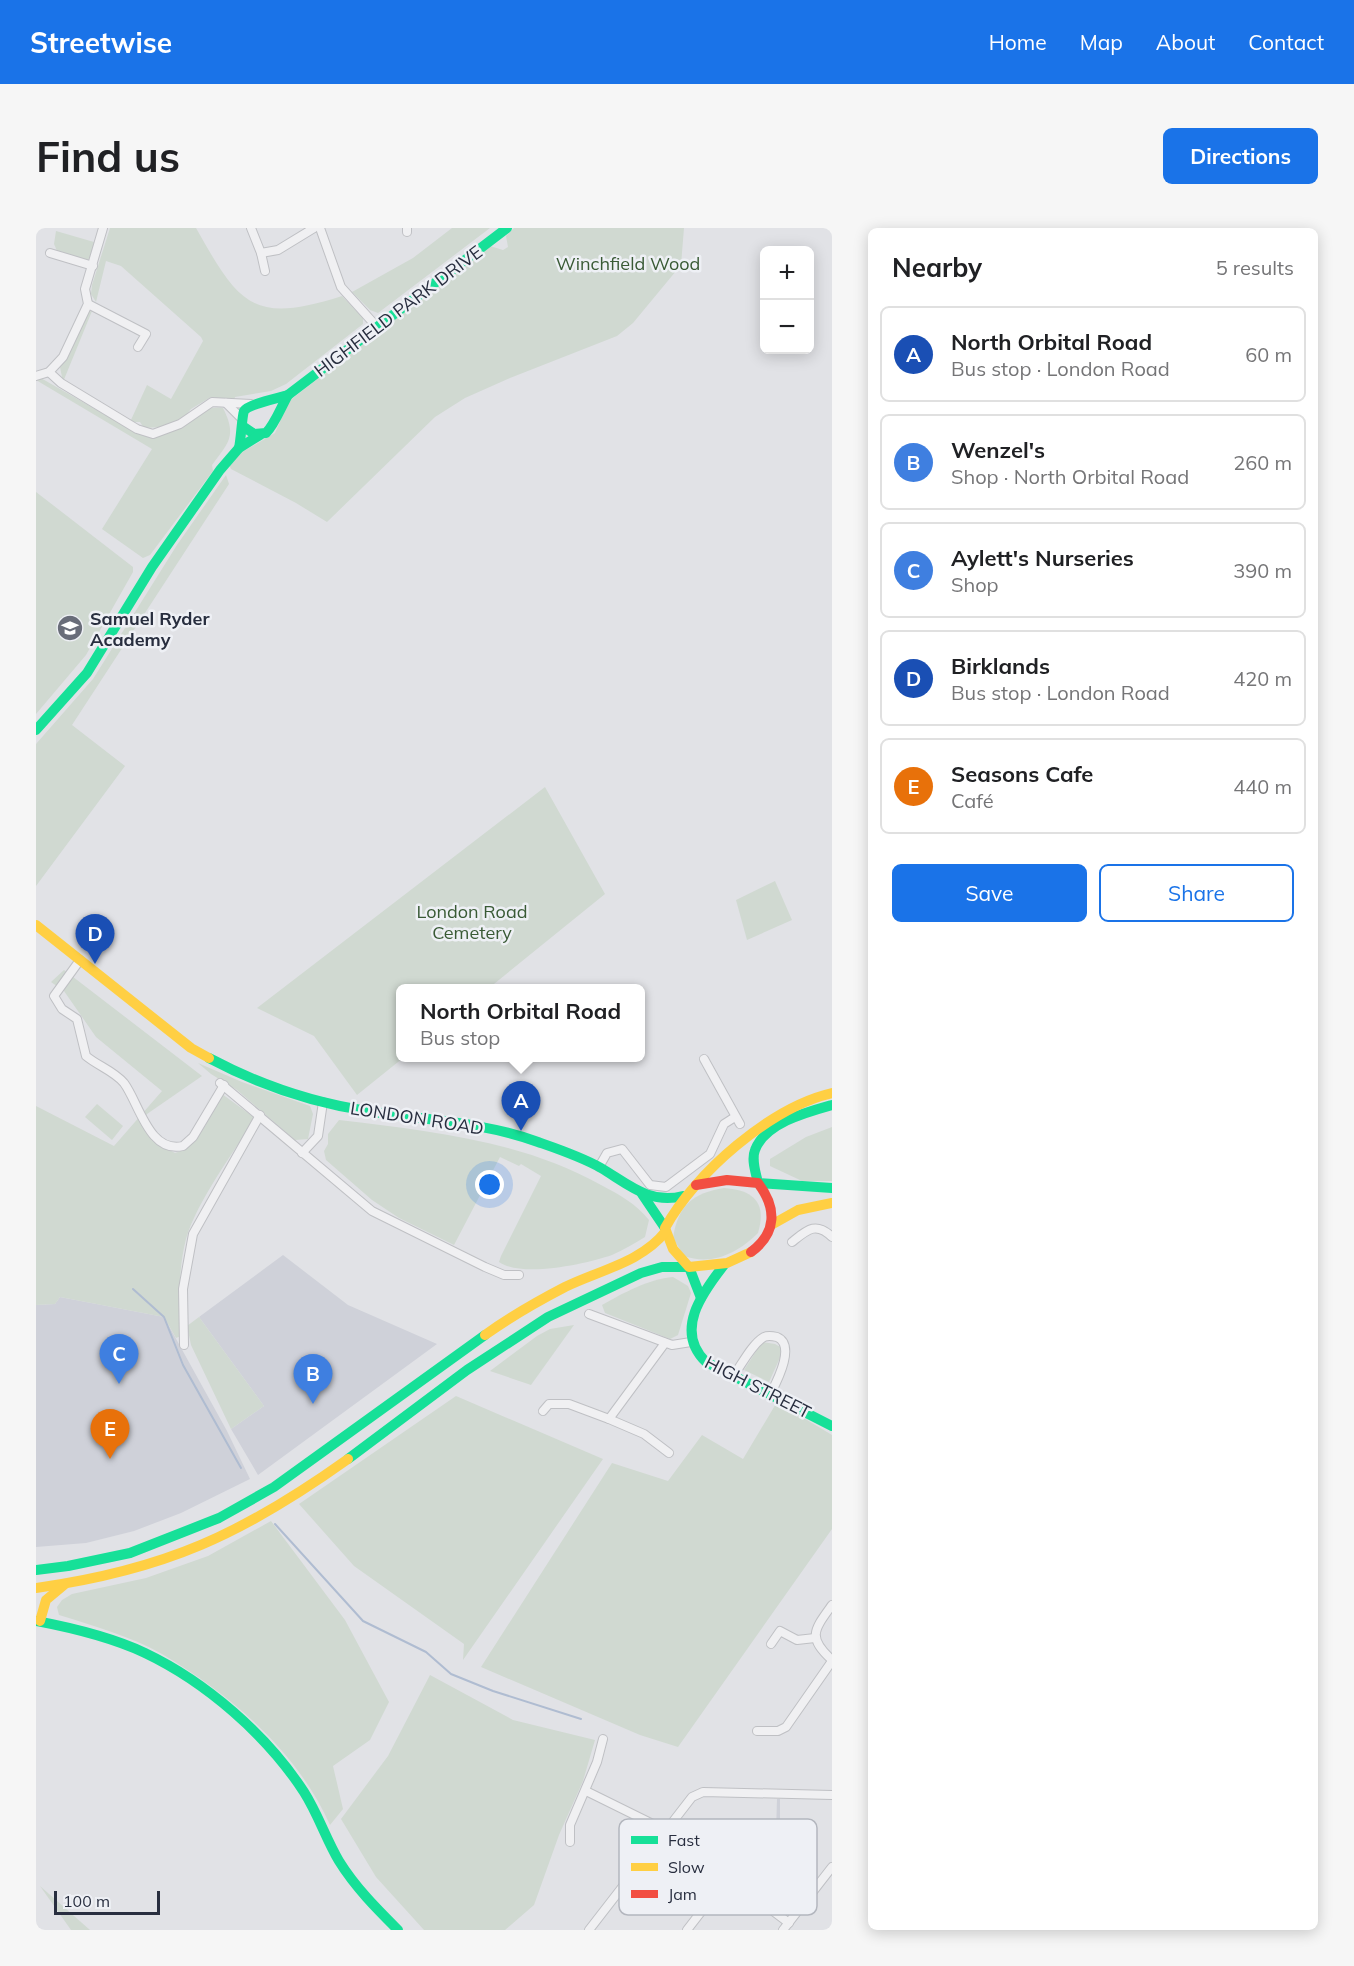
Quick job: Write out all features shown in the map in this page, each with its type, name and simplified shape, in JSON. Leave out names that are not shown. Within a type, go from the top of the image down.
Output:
[{"type":"main road","name":"HIGHFIELD PARK DRIVE","points":[[239,448],[243,423],[251,404],[265,403],[288,394],[507,228]]},
{"type":"main road","name":"HIGHFIELD PARK DRIVE","points":[[36,730],[87,673],[152,567],[239,448],[272,427],[275,416],[288,394]]},
{"type":"main road","points":[[265,403],[272,408],[275,416]]},
{"type":"main road","points":[[243,423],[248,431],[260,435]]},
{"type":"main road","name":"LONDON ROAD","points":[[36,925],[191,1048],[230,1069],[276,1088],[323,1102],[366,1111],[487,1128],[536,1141],[599,1167],[642,1194],[668,1200],[683,1197]]},
{"type":"main road","points":[[36,1570],[106,1560],[146,1548],[239,1508],[274,1487],[501,1324],[566,1287],[643,1253],[655,1245],[683,1197],[764,1121],[792,1105],[832,1093]]},
{"type":"main road","points":[[773,1224],[769,1200],[758,1183],[754,1155],[758,1143],[789,1121],[832,1105]]},
{"type":"main road","points":[[696,1185],[727,1180],[805,1188],[832,1188]]},
{"type":"main road","name":"LONDON ROAD","points":[[642,1194],[666,1229]]},
{"type":"main road","points":[[36,1588],[142,1568],[194,1550],[235,1531],[313,1484],[492,1353],[546,1318],[597,1292],[649,1271],[724,1265],[744,1257],[760,1245],[773,1224],[798,1210],[832,1203]]},
{"type":"main road","points":[[666,1229],[676,1253],[689,1266],[701,1298]]},
{"type":"main road","name":"HIGH STREET","points":[[724,1265],[701,1298],[691,1327],[691,1342],[699,1357],[832,1426]]},
{"type":"main road","points":[[66,1584],[38,1603],[38,1621],[109,1640],[155,1658],[185,1677],[237,1719],[273,1752],[298,1783],[314,1808],[343,1868],[398,1930]]},
{"type":"street","points":[[36,376],[49,372],[63,357],[88,304],[85,289],[103,228]]},
{"type":"street","points":[[251,228],[265,271]]},
{"type":"street","points":[[261,253],[278,250],[314,228]]},
{"type":"street","points":[[320,228],[341,287],[377,327]]},
{"type":"street","points":[[51,253],[93,266]]},
{"type":"street","points":[[88,304],[146,334],[138,347]]},
{"type":"street","points":[[49,372],[61,384],[137,429],[153,434],[180,424],[206,404],[217,401],[251,404]]},
{"type":"street","points":[[226,403],[243,423]]},
{"type":"street","points":[[80,960],[54,996],[56,1003],[77,1019],[86,1056],[102,1065],[123,1083],[155,1137],[169,1146],[183,1146],[193,1137],[222,1084],[364,1205],[392,1223],[485,1267],[504,1275],[519,1275]]},
{"type":"street","points":[[599,1167],[607,1154],[622,1149],[650,1185],[666,1187],[710,1154],[724,1124],[738,1121],[704,1059]]},
{"type":"street","points":[[302,1153],[318,1136],[323,1102]]},
{"type":"street","points":[[184,1345],[183,1289],[193,1234],[260,1115]]},
{"type":"street","points":[[792,1242],[807,1230],[817,1227],[832,1237]]},
{"type":"street","name":"HIGH STREET","points":[[589,1314],[665,1343],[677,1346],[691,1342]]},
{"type":"street","points":[[734,1375],[761,1339],[770,1336],[779,1338],[785,1344],[786,1354],[771,1393]]},
{"type":"street","points":[[609,1419],[665,1343]]},
{"type":"street","points":[[543,1412],[549,1404],[556,1402],[570,1404],[644,1434],[669,1453]]},
{"type":"street","points":[[757,1731],[778,1731],[786,1727],[832,1660],[818,1646],[815,1638],[820,1621],[832,1605]]},
{"type":"street","points":[[771,1644],[780,1631],[797,1640],[815,1638]]},
{"type":"street","points":[[570,1842],[570,1825],[586,1791],[603,1739]]},
{"type":"street","points":[[586,1791],[643,1819]]},
{"type":"street","points":[[673,1819],[685,1804],[703,1792],[832,1795]]},
{"type":"street","points":[[817,1887],[832,1867]]},
{"type":"street","points":[[588,1930],[619,1890]]},
{"type":"street","points":[[687,1930],[699,1915]]},
{"type":"street","points":[[778,1915],[789,1923]]},
{"type":"street","points":[[783,1930],[795,1915]]},
{"type":"shaded area","points":[[283,1255],[348,1305],[437,1344],[258,1475],[231,1429],[264,1406],[199,1317]]},
{"type":"shaded area","points":[[60,1297],[164,1317],[227,1431],[250,1479],[181,1513],[134,1531],[86,1543],[36,1547],[36,1305],[55,1304]]},
{"type":"shaded area","points":[[777,1799],[780,1799],[780,1819],[776,1819]]},
{"type":"green space","points":[[110,228],[196,228],[224,275],[237,291],[251,301],[268,307],[287,308],[312,305],[342,296],[363,318],[363,324],[286,384],[271,391],[235,397],[234,401],[211,397],[191,409],[181,421],[161,427],[144,428],[140,422],[130,422],[147,385],[171,399],[203,341],[121,266],[106,261],[96,302],[91,294],[92,285]]},
{"type":"green space","points":[[452,228],[490,228],[378,313],[370,310],[352,292],[413,258]]},
{"type":"green space","name":"Winchfield Wood","points":[[514,228],[684,228],[681,265],[633,323],[617,336],[465,398],[435,417],[327,522],[231,469],[229,465],[237,455],[275,433],[289,401],[490,246],[503,250],[508,247],[506,236]]},
{"type":"green space","points":[[56,231],[94,242],[91,257],[87,260],[57,251],[54,244]]},
{"type":"green space","points":[[92,311],[63,382],[60,367],[74,344],[87,312]]},
{"type":"green space","points":[[39,377],[137,433],[154,435],[167,433],[178,429],[203,411],[223,408],[230,425],[227,444],[212,465],[213,471],[150,555],[143,558],[102,529],[152,449],[36,380]]},
{"type":"green space","points":[[226,475],[229,484],[72,725],[125,766],[36,886],[36,744],[93,679],[177,545]]},
{"type":"green space","name":"Samuel Ryder Academy","points":[[36,492],[133,567],[133,572],[86,655],[36,714]]},
{"type":"green space","name":"London Road Cemetery","points":[[545,787],[605,894],[494,984],[396,984],[396,1062],[398,1062],[357,1095],[314,1036],[257,1008]]},
{"type":"green space","points":[[775,881],[792,920],[747,940],[736,900]]},
{"type":"green space","points":[[64,970],[202,1076],[147,1114],[141,1123],[154,1142],[175,1153],[184,1149],[198,1137],[222,1094],[255,1118],[207,1193],[191,1224],[183,1251],[180,1275],[181,1336],[176,1338],[164,1317],[60,1297],[55,1304],[36,1305],[36,1106],[114,1146],[162,1091],[96,1037],[64,991],[51,982]]},
{"type":"green space","points":[[198,1063],[242,1082],[310,1106],[313,1114],[308,1139],[295,1140],[237,1090]]},
{"type":"green space","points":[[97,1104],[123,1126],[112,1140],[85,1117]]},
{"type":"green space","points":[[339,1120],[407,1128],[473,1140],[539,1157],[601,1185],[633,1204],[649,1220],[645,1237],[612,1255],[587,1262],[554,1268],[509,1267],[499,1262],[501,1256],[541,1176],[521,1164],[519,1166],[500,1157],[454,1245],[399,1218],[372,1200],[326,1160],[324,1151],[328,1144],[328,1134]]},
{"type":"green space","points":[[832,1127],[832,1181],[802,1181],[770,1166],[770,1159],[806,1137]]},
{"type":"green space","points":[[724,1188],[743,1192],[756,1200],[761,1214],[758,1233],[742,1246],[724,1256],[694,1259],[684,1256],[673,1238],[683,1209],[696,1197]]},
{"type":"green space","points":[[673,1277],[688,1286],[691,1293],[678,1335],[670,1339],[605,1313],[602,1305],[619,1296],[646,1284]]},
{"type":"green space","points":[[199,1317],[264,1406],[231,1429],[191,1345],[187,1326]]},
{"type":"green space","points":[[574,1325],[531,1385],[490,1371],[537,1336],[550,1329]]},
{"type":"green space","points":[[762,1342],[775,1344],[784,1349],[769,1382],[744,1370]]},
{"type":"green space","points":[[456,1396],[603,1459],[463,1660],[464,1644],[354,1566],[299,1504]]},
{"type":"green space","points":[[777,1402],[832,1435],[832,1529],[678,1747],[640,1735],[481,1667],[612,1463],[668,1481],[702,1435],[743,1459]]},
{"type":"green space","points":[[271,1521],[345,1620],[389,1702],[370,1740],[333,1766],[343,1809],[330,1825],[300,1773],[260,1727],[237,1707],[188,1670],[162,1654],[99,1627],[59,1615],[57,1607],[62,1600],[72,1594],[146,1578],[208,1556]]},
{"type":"green space","points":[[430,1675],[513,1720],[595,1740],[583,1781],[559,1835],[534,1905],[505,1930],[424,1930],[376,1877],[341,1819],[388,1756]]},
{"type":"green space","points":[[40,1886],[90,1930],[71,1930]]},
{"type":"waterway","points":[[133,1289],[164,1317],[183,1365],[241,1468]]},
{"type":"waterway","points":[[275,1524],[363,1621],[426,1652],[451,1674],[493,1691],[581,1719]]},
{"type":"traffic: fast","points":[[244,427],[254,434],[266,433],[288,395],[507,228]]},
{"type":"traffic: fast","points":[[239,448],[244,411],[257,404],[288,395]]},
{"type":"traffic: fast","points":[[36,730],[87,673],[152,567],[220,470],[239,448],[260,435]]},
{"type":"traffic: fast","points":[[209,1058],[266,1084],[306,1098],[368,1111],[475,1126],[517,1135],[586,1160],[650,1195],[660,1198],[683,1196]]},
{"type":"traffic: fast","points":[[758,1183],[754,1154],[760,1141],[777,1126],[788,1120],[832,1105]]},
{"type":"traffic: fast","points":[[758,1183],[832,1188]]},
{"type":"traffic: fast","points":[[642,1194],[665,1228]]},
{"type":"traffic: fast","points":[[724,1265],[707,1288],[695,1312],[692,1338],[697,1350],[706,1362],[832,1426]]},
{"type":"traffic: fast","points":[[348,1459],[467,1370],[548,1317],[641,1273],[662,1267],[689,1267]]},
{"type":"traffic: fast","points":[[689,1267],[701,1298]]},
{"type":"traffic: fast","points":[[36,1570],[130,1553],[219,1518],[274,1487],[485,1335]]},
{"type":"traffic: fast","points":[[36,1621],[92,1634],[145,1653],[190,1679],[234,1712],[272,1750],[289,1771],[309,1800],[345,1871],[398,1930]]},
{"type":"traffic: slow","points":[[36,925],[191,1048],[209,1058]]},
{"type":"traffic: slow","points":[[751,1252],[727,1263],[689,1267],[673,1249],[665,1228],[695,1186],[737,1145],[784,1112],[832,1093]]},
{"type":"traffic: slow","points":[[773,1224],[798,1210],[832,1203]]},
{"type":"traffic: slow","points":[[485,1335],[565,1287],[633,1258],[656,1242],[666,1231]]},
{"type":"traffic: slow","points":[[36,1588],[124,1571],[201,1545],[273,1508],[348,1459]]},
{"type":"traffic: slow","points":[[40,1621],[46,1600],[64,1585]]},
{"type":"traffic: jam","points":[[696,1185],[727,1180],[758,1183],[769,1202],[771,1220],[766,1237],[751,1252]]},
{"type":"place","name":"Samuel Ryder Academy","points":[[70,628]]},
{"type":"place","name":"Birklands","points":[[95,964]]},
{"type":"place","name":"North Orbital Road","points":[[521,1131]]},
{"type":"place","name":"Aylett's Nurseries","points":[[119,1384]]},
{"type":"place","name":"Wenzel's","points":[[313,1404]]},
{"type":"place","name":"Seasons Cafe","points":[[110,1459]]}]
